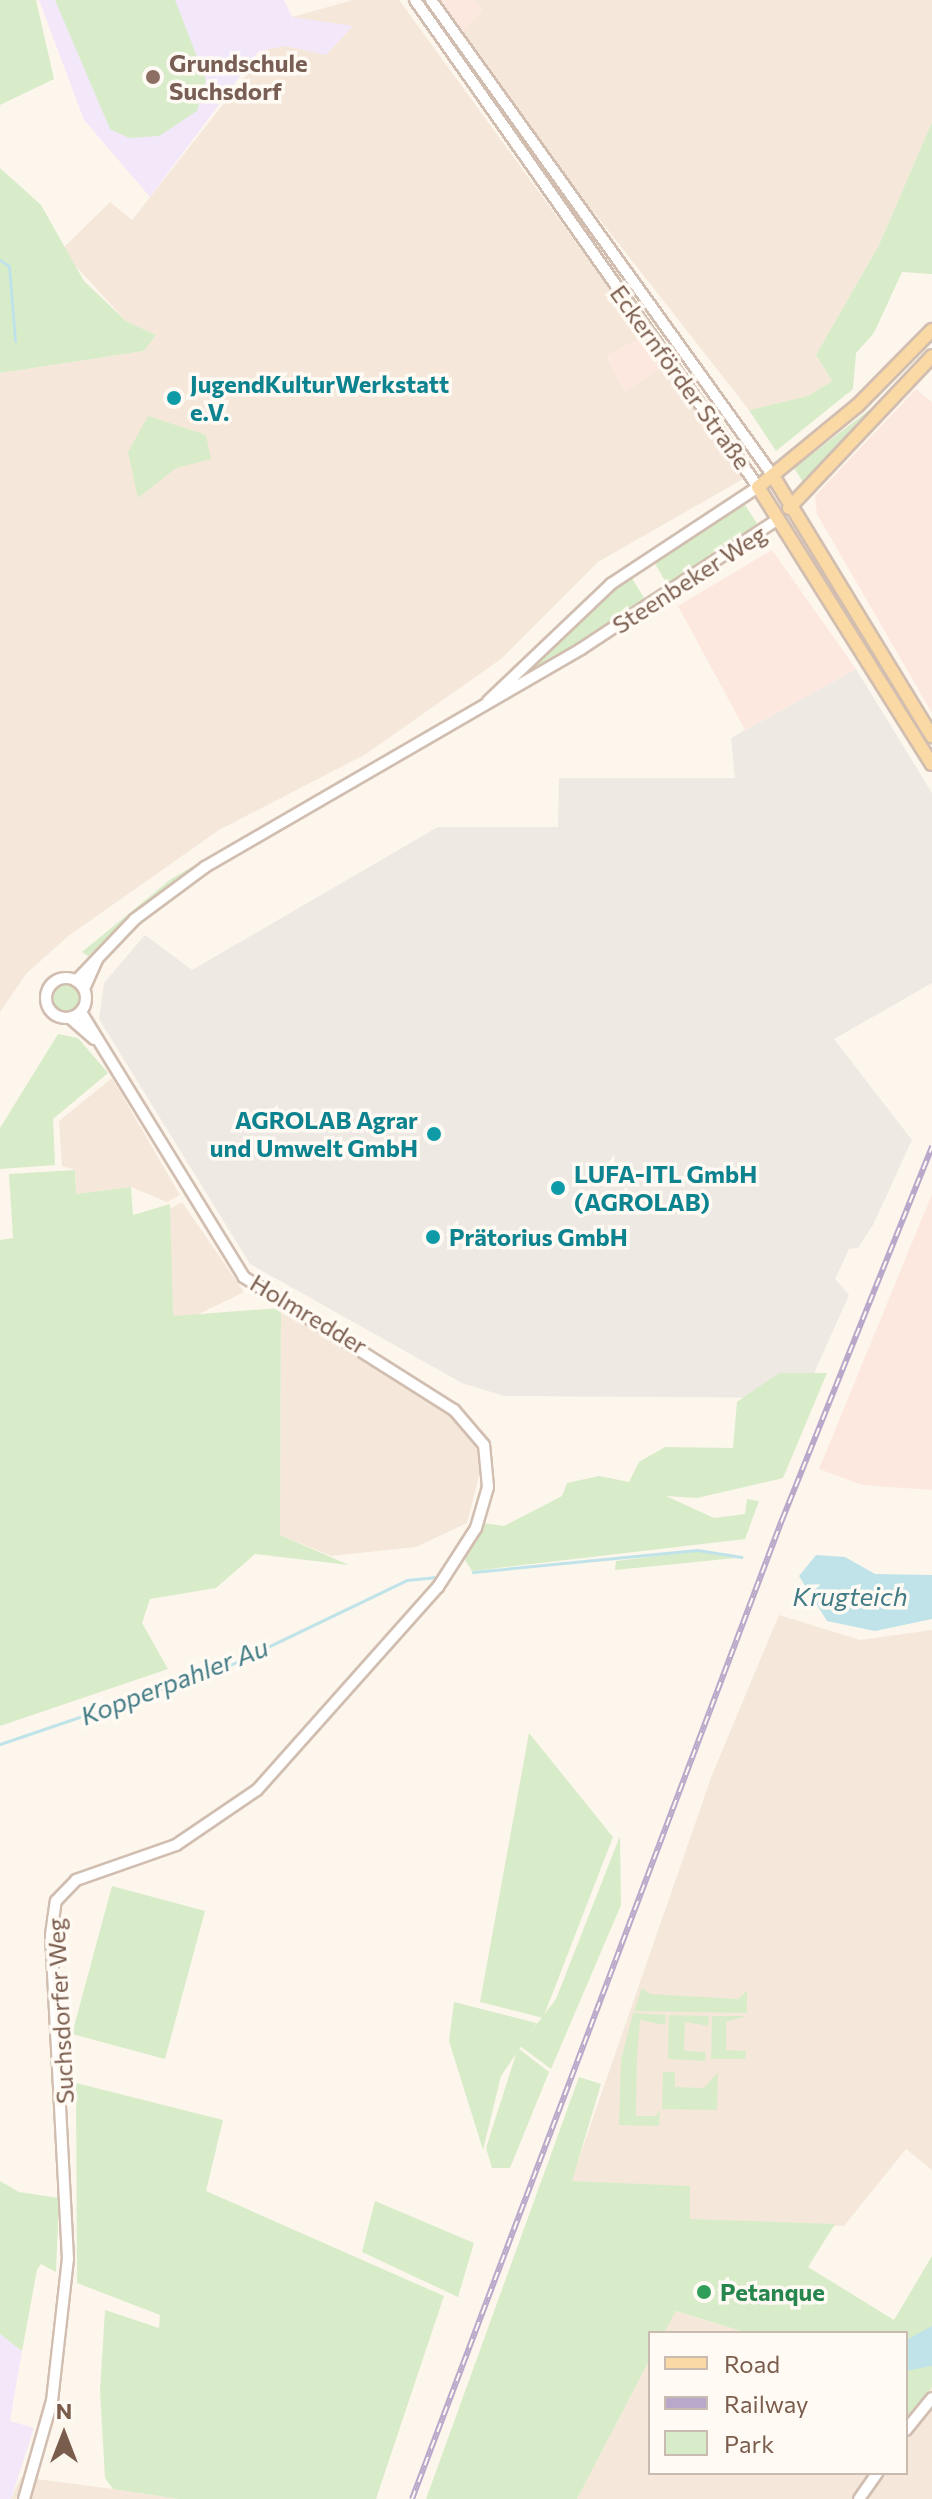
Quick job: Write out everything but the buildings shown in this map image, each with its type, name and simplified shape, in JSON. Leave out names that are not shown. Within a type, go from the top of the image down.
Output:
[{"type":"main road","name":"Steenbeker Weg","points":[[758,487],[932,330]]},
{"type":"main road","name":"Steenbeker Weg","points":[[778,519],[932,356]]},
{"type":"main road","name":"Eckernförder Straße","points":[[773,476],[932,736]]},
{"type":"main road","name":"Eckernförder Straße","points":[[758,487],[932,764]]},
{"type":"street","name":"Eckernförder Straße","points":[[415,0],[758,487]]},
{"type":"street","name":"Eckernförder Straße","points":[[431,0],[773,476]]},
{"type":"street","name":"Steenbeker Weg","points":[[488,701],[611,584],[758,487]]},
{"type":"street","name":"Steenbeker Weg","points":[[81,1012],[80,985],[97,960],[135,919],[205,867],[657,602],[778,519]]},
{"type":"street","points":[[80,985],[57,981],[47,994],[53,1012],[70,1018],[81,1012]]},
{"type":"street","name":"Holmredder","points":[[81,1012],[94,1039],[244,1277],[393,1365],[474,1428],[486,1452],[487,1497],[451,1570]]},
{"type":"street","name":"Holmredder","points":[[70,1018],[94,1039]]},
{"type":"street","name":"Suchsdorfer Weg","points":[[24,2499],[52,2401],[68,2259],[51,1935],[56,1901],[76,1880],[176,1845],[239,1806],[451,1570]]},
{"type":"street","points":[[908,2428],[932,2398]]},
{"type":"street","points":[[859,2499],[876,2475]]},
{"type":"shaded area","name":"Grundschule Suchsdorf","points":[[39,0],[284,0],[292,17],[353,26],[326,55],[286,46],[259,51],[150,197],[84,120]]},
{"type":"shaded area","points":[[353,0],[399,0],[644,336],[607,356],[625,392],[665,364],[743,479],[598,562],[501,659],[366,754],[219,830],[67,937],[26,974],[0,1012],[0,373],[144,351],[156,335],[126,321],[61,250],[110,202],[132,220],[292,17]]},
{"type":"shaded area","points":[[441,0],[474,0],[482,10],[463,31]]},
{"type":"shaded area","points":[[474,0],[932,0],[932,122],[879,245],[816,355],[832,381],[808,396],[749,410],[535,137],[463,31],[482,10]]},
{"type":"shaded area","points":[[644,336],[665,364],[625,392],[606,356]]},
{"type":"shaded area","points":[[916,389],[932,402],[932,713],[817,514],[815,496]]},
{"type":"shaded area","points":[[772,550],[856,669],[745,730],[678,606]]},
{"type":"shaded area","points":[[856,669],[932,793],[932,983],[834,1039],[912,1140],[874,1223],[858,1248],[849,1249],[835,1279],[849,1295],[803,1398],[504,1396],[462,1383],[250,1264],[99,1019],[104,983],[145,935],[192,970],[438,827],[558,827],[559,778],[735,778],[731,738]]},
{"type":"shaded area","points":[[112,1078],[180,1195],[167,1202],[131,1187],[76,1194],[75,1170],[62,1166],[59,1121]]},
{"type":"shaded area","points":[[932,1194],[932,1490],[862,1485],[819,1469]]},
{"type":"shaded area","points":[[182,1202],[244,1292],[197,1315],[172,1317],[170,1209]]},
{"type":"shaded area","points":[[281,1308],[459,1420],[477,1445],[480,1472],[467,1523],[416,1547],[331,1556],[280,1535]]},
{"type":"shaded area","points":[[779,1615],[860,1640],[932,1630],[932,2170],[906,2149],[844,2226],[689,2219],[690,2187],[571,2181],[712,1775]]},
{"type":"shaded area","points":[[675,2311],[740,2331],[665,2331]]},
{"type":"shaded area","points":[[0,2334],[22,2351],[10,2421],[34,2428],[11,2499],[0,2499]]},
{"type":"shaded area","points":[[648,2363],[648,2475],[908,2475],[908,2416],[932,2387],[932,2499],[577,2499]]},
{"type":"shaded area","points":[[21,2477],[113,2489],[179,2499],[11,2499]]},
{"type":"green space","points":[[0,0],[36,0],[54,79],[0,105]]},
{"type":"green space","points":[[55,0],[175,0],[206,80],[197,111],[159,136],[129,138],[110,129]]},
{"type":"green space","points":[[932,122],[932,274],[902,272],[874,333],[856,353],[853,389],[776,451],[749,410],[808,396],[832,381],[816,355],[879,245]]},
{"type":"green space","points":[[0,168],[41,205],[84,281],[126,321],[156,335],[144,351],[0,373]]},
{"type":"green space","points":[[886,397],[816,472],[803,482],[794,468]]},
{"type":"green space","points":[[148,416],[206,435],[211,459],[176,468],[138,498],[128,452]]},
{"type":"green space","points":[[745,505],[758,525],[669,588],[653,560]]},
{"type":"green space","points":[[630,575],[646,601],[521,677],[598,600]]},
{"type":"green space","points":[[403,744],[173,882],[88,956],[82,952],[171,879]]},
{"type":"green space","points":[[67,983],[77,988],[82,998],[77,1008],[67,1013],[57,1008],[52,998],[57,988]]},
{"type":"green space","points":[[58,1034],[78,1038],[108,1073],[53,1119],[55,1165],[0,1169],[0,1128]]},
{"type":"green space","points":[[75,1170],[76,1194],[131,1187],[133,1215],[170,1204],[173,1316],[281,1308],[280,1535],[349,1565],[255,1554],[216,1588],[150,1599],[142,1623],[168,1669],[0,1726],[0,1240],[13,1238],[9,1174]]},
{"type":"green space","points":[[779,1373],[827,1373],[783,1478],[697,1498],[666,1496],[714,1518],[745,1514],[747,1499],[759,1501],[745,1539],[472,1571],[465,1560],[483,1523],[504,1526],[562,1496],[567,1483],[599,1476],[629,1482],[639,1462],[665,1447],[733,1448],[737,1402]]},
{"type":"green space","points":[[697,1551],[736,1558],[615,1570],[616,1561]]},
{"type":"green space","points":[[529,1733],[613,1837],[543,2018],[480,2002]]},
{"type":"green space","points":[[620,1836],[621,1905],[551,2069],[520,2046],[556,1999]]},
{"type":"green space","points":[[112,1886],[205,1911],[165,2059],[72,2034]]},
{"type":"green space","points":[[642,1988],[650,1994],[738,1999],[747,1991],[747,2013],[634,2011]]},
{"type":"green space","points":[[454,2002],[537,2023],[501,2076],[483,2150],[449,2041]]},
{"type":"green space","points":[[633,2013],[666,2015],[665,2025],[640,2020],[637,2056],[636,2116],[656,2116],[660,2110],[659,2126],[619,2125],[621,2060]]},
{"type":"green space","points":[[669,2015],[709,2016],[708,2026],[685,2022],[684,2051],[706,2052],[705,2061],[668,2059]]},
{"type":"green space","points":[[712,2016],[747,2016],[726,2022],[726,2050],[746,2051],[745,2059],[711,2059]]},
{"type":"green space","points":[[518,2048],[549,2072],[510,2168],[492,2168],[486,2148]]},
{"type":"green space","points":[[663,2072],[675,2072],[675,2087],[704,2088],[718,2072],[717,2110],[662,2109]]},
{"type":"green space","points":[[579,2077],[601,2084],[572,2181],[690,2186],[690,2219],[835,2224],[808,2267],[894,2320],[932,2256],[932,2387],[908,2416],[908,2331],[741,2331],[676,2311],[665,2331],[648,2331],[648,2363],[577,2499],[426,2499]]},
{"type":"green space","points":[[76,2083],[223,2120],[206,2191],[444,2296],[376,2499],[179,2499],[113,2489],[105,2478],[100,2391],[105,2310],[159,2328],[160,2315],[77,2283]]},
{"type":"green space","points":[[0,2181],[19,2192],[59,2198],[56,2272],[41,2264],[37,2270],[22,2351],[0,2334]]},
{"type":"green space","points":[[375,2201],[474,2243],[458,2297],[362,2252]]},
{"type":"water","name":"Krugteich","points":[[816,1555],[845,1557],[875,1574],[932,1575],[932,1619],[875,1631],[827,1621],[799,1576]]},
{"type":"water","points":[[932,2326],[932,2366],[908,2371],[908,2339]]},
{"type":"waterway","points":[[0,260],[9,266],[15,341]]},
{"type":"waterway","name":"Kopperpahler Au","points":[[473,1572],[697,1550],[741,1557]]},
{"type":"waterway","name":"Kopperpahler Au","points":[[0,1744],[226,1667],[407,1580],[434,1577]]},
{"type":"railway","points":[[412,2499],[782,1520],[932,1146]]},
{"type":"place","name":"Grundschule Suchsdorf","points":[[153,77]]},
{"type":"place","name":"JugendKulturWerkstatt e.V.","points":[[174,398]]},
{"type":"place","name":"AGROLAB Agrar und Umwelt GmbH","points":[[434,1134]]},
{"type":"place","name":"LUFA-ITL GmbH (AGROLAB)","points":[[558,1188]]},
{"type":"place","name":"Prätorius GmbH","points":[[433,1237]]},
{"type":"place","name":"Petanque","points":[[704,2292]]}]
